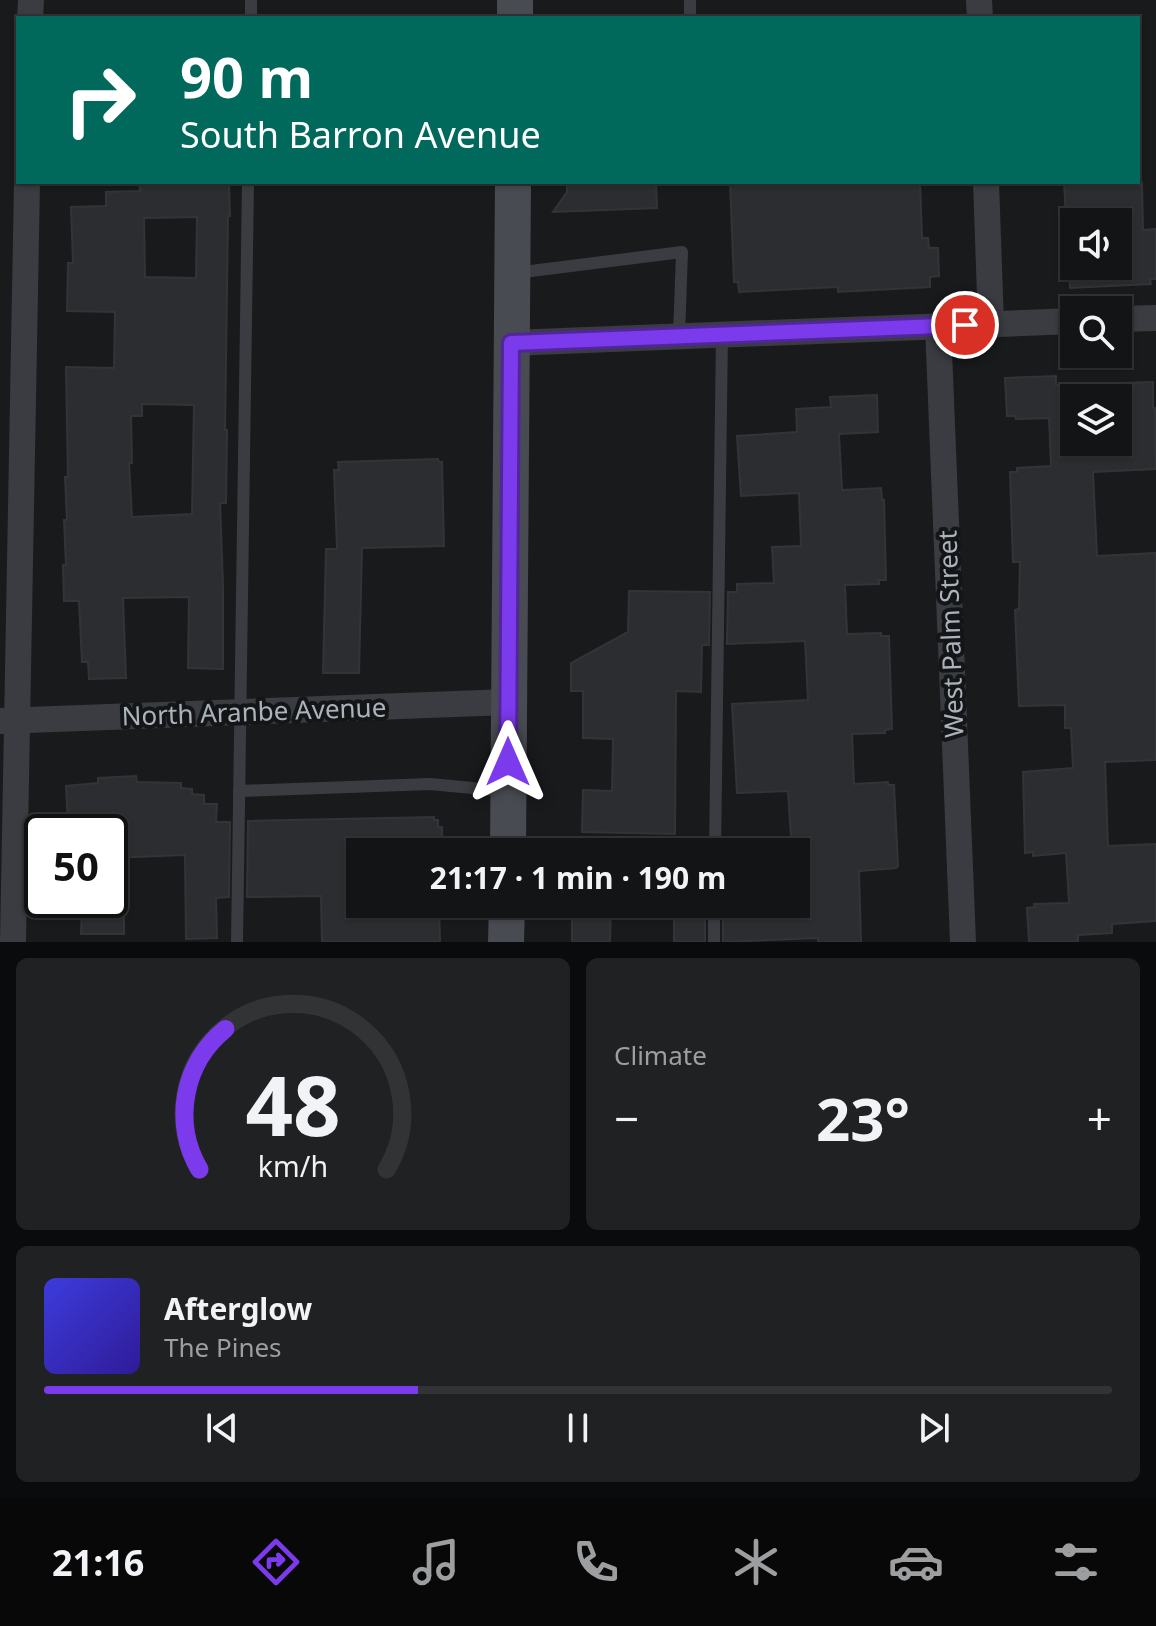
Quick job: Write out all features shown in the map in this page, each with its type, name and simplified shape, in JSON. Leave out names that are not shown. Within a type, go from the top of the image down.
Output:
[{"type":"main road","points":[[508,838],[513,184]]},
{"type":"main road","points":[[506,942],[507,918]]},
{"type":"street","points":[[13,942],[9,720],[27,184]]},
{"type":"street","points":[[986,184],[991,324]]},
{"type":"street","points":[[1132,319],[1156,318]]},
{"type":"street","points":[[511,343],[1060,322]]},
{"type":"street","name":"West Palm Street","points":[[938,326],[963,942]]},
{"type":"street","name":"North Aranbe Avenue","points":[[9,720],[509,702]]},
{"type":"lane","points":[[237,942],[248,184]]},
{"type":"lane","points":[[512,273],[682,252],[679,336]]},
{"type":"lane","points":[[715,838],[722,334]]},
{"type":"lane","points":[[239,791],[430,784],[508,791]]},
{"type":"lane","points":[[714,918],[714,942]]},
{"type":"building","points":[[1142,183],[1143,230],[1156,229],[1156,279],[1150,279],[1151,284],[1070,288],[1070,280],[1132,280],[1132,208],[1065,208],[1064,184]]},
{"type":"building","points":[[139,184],[229,184],[226,503],[220,503],[223,669],[188,668],[189,597],[123,598],[126,678],[89,679],[88,662],[82,662],[79,601],[64,601],[65,477],[68,477],[66,367],[114,368],[115,312],[67,311],[68,263],[73,263],[71,207],[106,206],[106,192],[140,191]],"holes":[[[197,217],[196,278],[145,277],[144,218]],[[142,404],[194,405],[192,514],[132,517],[129,463],[132,463],[131,416],[142,416]]]},
{"type":"building","points":[[567,184],[656,184],[657,208],[553,212],[567,192]]},
{"type":"building","points":[[730,184],[920,184],[922,238],[928,238],[929,248],[938,248],[939,276],[930,277],[930,287],[838,292],[838,287],[739,292],[738,282],[734,282]]},
{"type":"building","points":[[1056,376],[1056,385],[1060,385],[1060,456],[1132,456],[1132,384],[1088,384],[1153,382],[1156,469],[1093,472],[1097,556],[1156,553],[1156,760],[1105,762],[1108,846],[1156,844],[1156,921],[1112,924],[1112,933],[1078,935],[1078,942],[1029,942],[1027,908],[1035,907],[1034,904],[1069,903],[1066,853],[1033,856],[1033,852],[1025,853],[1023,772],[1073,768],[1071,728],[1065,728],[1065,705],[1019,706],[1015,610],[1019,609],[1020,562],[1013,562],[1010,472],[1017,472],[1017,468],[1051,466],[1049,418],[1016,419],[1015,416],[1007,416],[1005,378]]},
{"type":"building","points":[[877,395],[878,432],[839,434],[842,490],[881,488],[884,500],[886,580],[879,580],[879,584],[845,585],[847,634],[881,633],[881,636],[889,636],[892,729],[885,730],[885,733],[852,734],[854,784],[888,782],[888,785],[894,785],[898,866],[859,871],[861,942],[818,942],[818,938],[723,942],[723,918],[810,918],[810,838],[791,838],[788,791],[737,793],[732,704],[808,700],[805,641],[727,644],[728,592],[737,592],[737,584],[774,583],[772,547],[801,546],[799,493],[741,496],[737,436],[797,432],[796,409],[831,407],[830,397]]},
{"type":"building","points":[[438,459],[442,462],[444,546],[362,548],[359,673],[323,673],[326,549],[337,549],[334,470],[339,470],[338,462]]},
{"type":"building","points":[[629,591],[710,592],[709,645],[702,645],[701,692],[676,691],[675,834],[582,832],[583,790],[612,791],[613,739],[583,738],[583,691],[571,691],[571,663],[628,632]]},
{"type":"building","points":[[136,776],[137,782],[181,783],[181,788],[192,789],[192,794],[204,795],[204,804],[217,804],[216,822],[230,822],[229,897],[216,898],[217,938],[186,939],[185,855],[128,857],[128,814],[67,814],[66,786],[98,783],[98,778]]},
{"type":"building","points":[[434,817],[438,820],[438,827],[442,827],[442,838],[346,838],[346,918],[439,918],[440,942],[322,942],[321,896],[247,897],[248,821]]},
{"type":"building","points":[[82,918],[124,918],[124,934],[81,934]]},
{"type":"building","points":[[572,918],[611,918],[610,942],[572,942]]},
{"type":"building","points":[[674,918],[705,918],[705,942],[674,942]]},
{"type":"route","points":[[508,762],[511,343],[965,325]]}]
